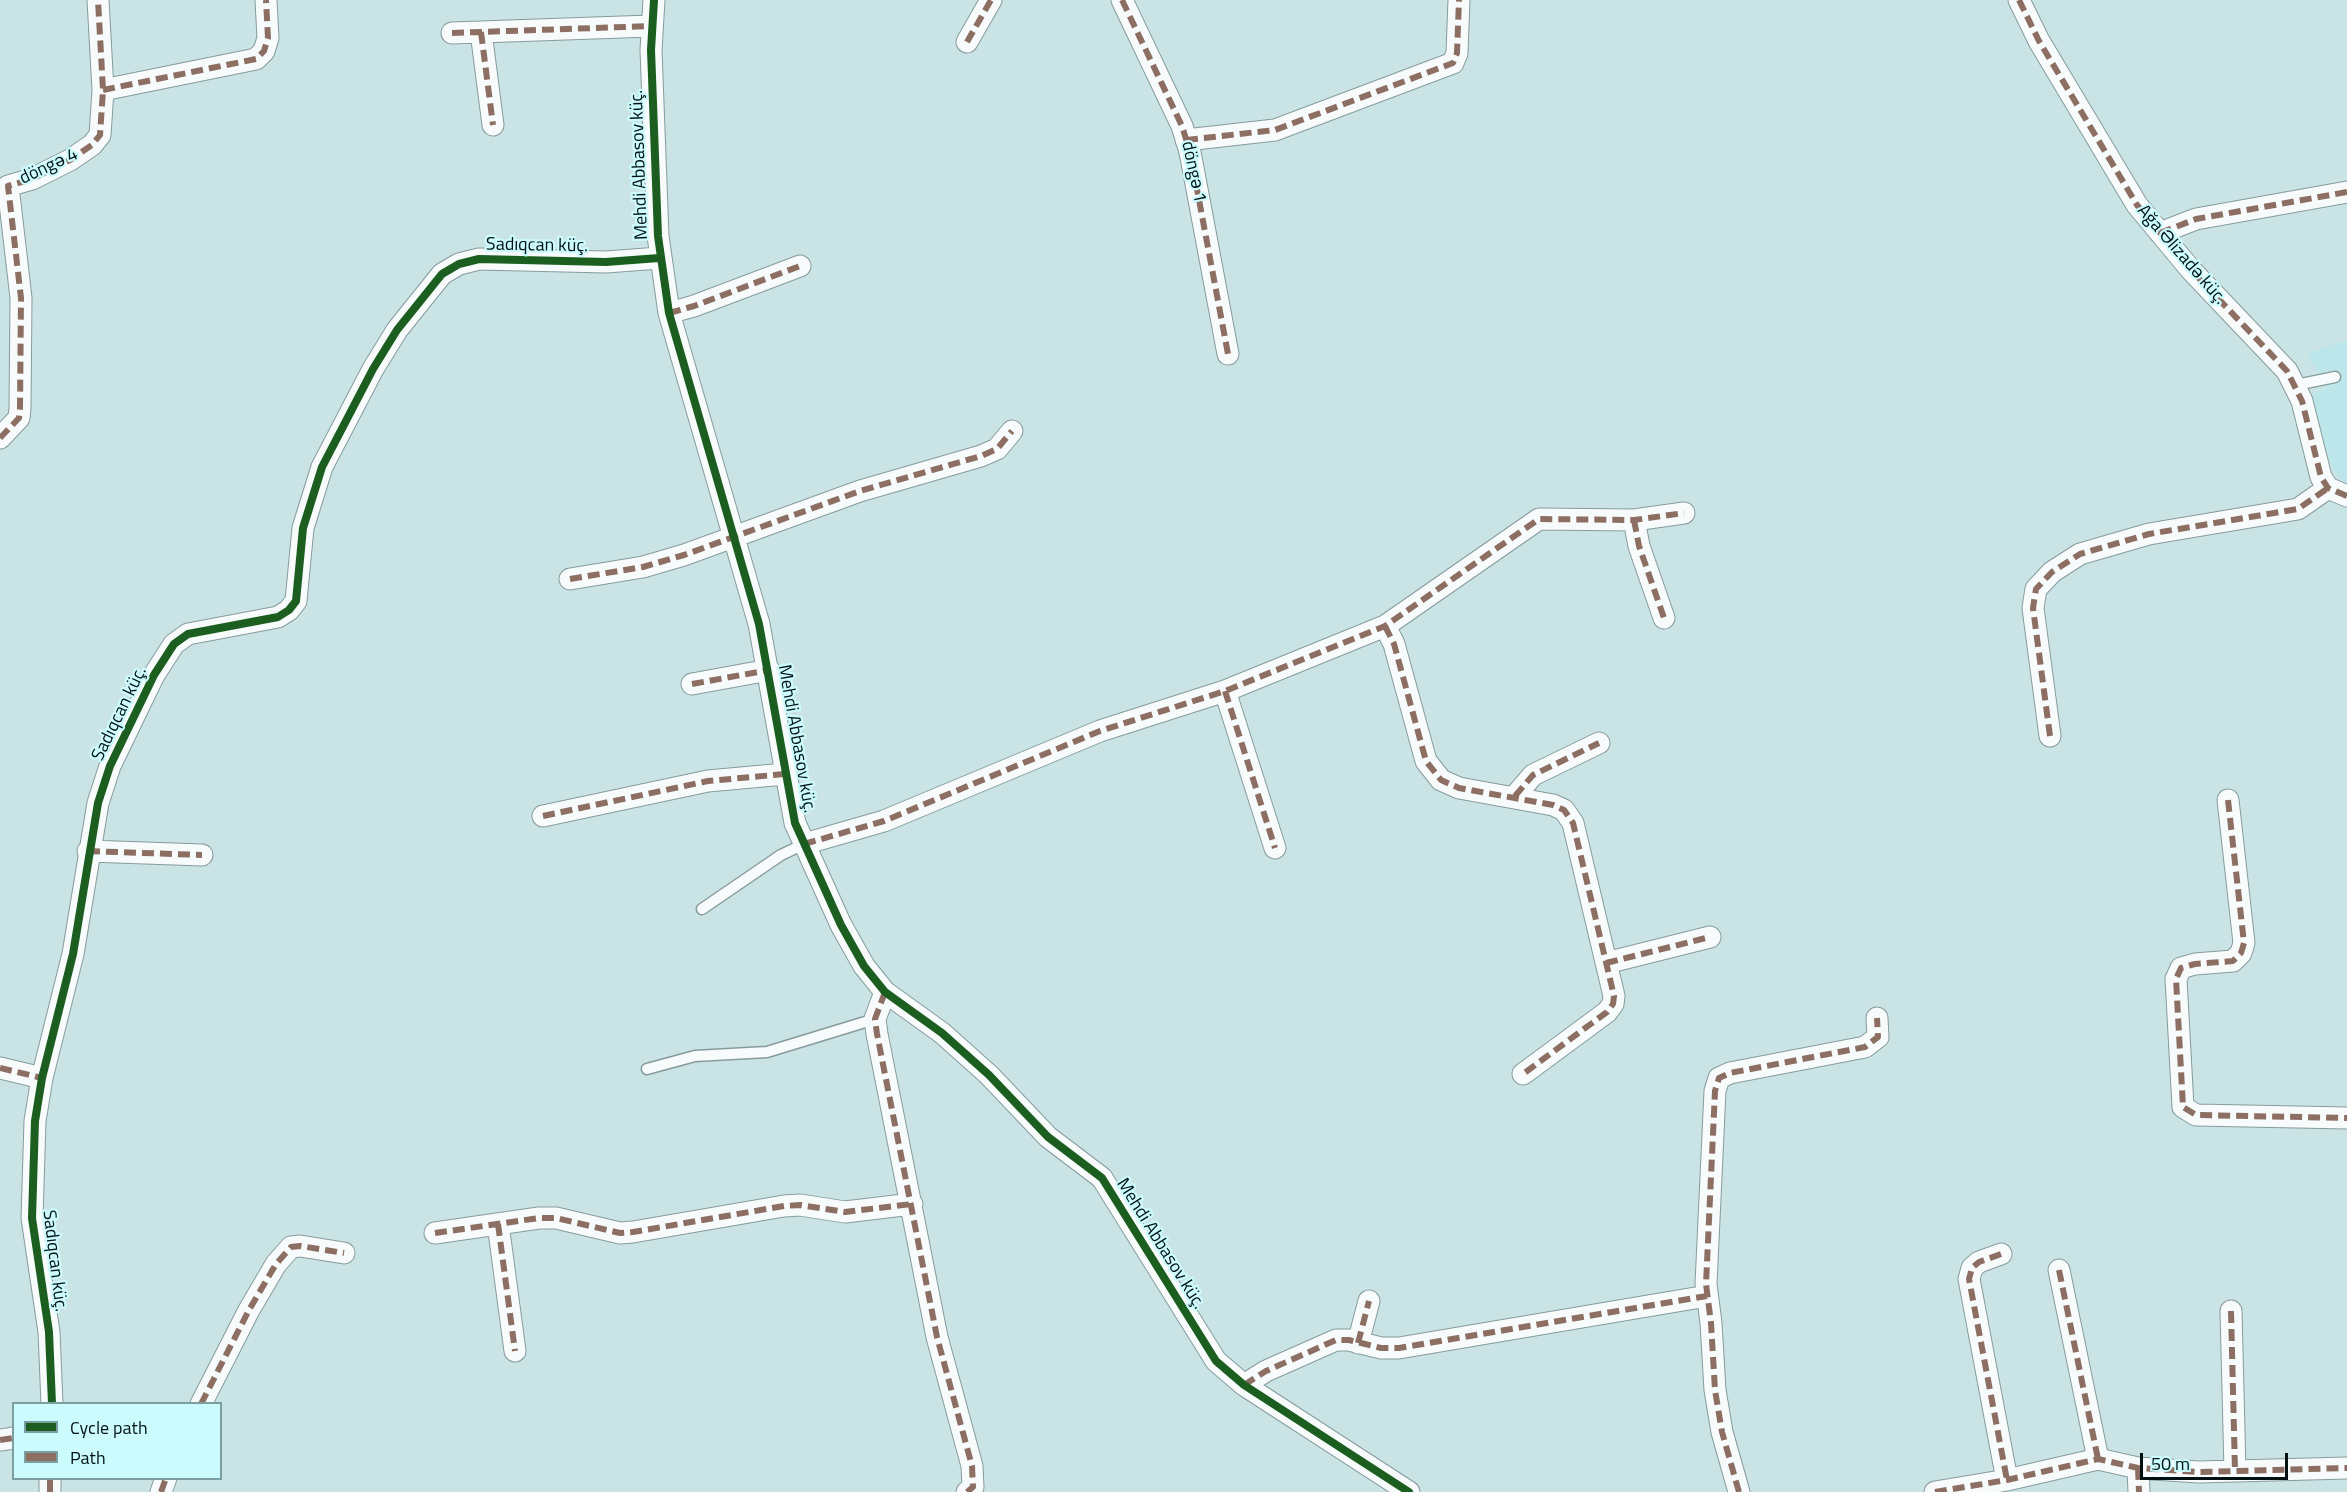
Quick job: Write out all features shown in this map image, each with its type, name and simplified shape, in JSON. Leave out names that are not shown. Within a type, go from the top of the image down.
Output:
[{"type":"street","name":"döngə 4","points":[[0,438],[19,418],[20,408],[21,298],[4,187],[32,179],[92,146],[100,135],[103,123],[104,90],[98,0]]},
{"type":"street","points":[[104,90],[256,59],[264,51],[268,38],[266,0]]},
{"type":"street","name":"Mehdi Abbasov küç.","points":[[654,0],[651,26],[659,258],[669,313],[735,536],[769,670],[795,823],[841,925],[864,966],[885,992],[942,1033],[989,1075],[1048,1137],[1102,1178],[1216,1360],[1244,1385],[1409,1492]]},
{"type":"street","points":[[967,42],[991,0]]},
{"type":"street","name":"döngə 1","points":[[1122,0],[1186,140],[1228,354]]},
{"type":"street","points":[[1186,140],[1275,130],[1302,122],[1453,63],[1457,53],[1459,0]]},
{"type":"street","name":"Ağa Əlizadə küç.","points":[[2019,0],[2039,41],[2127,189],[2191,270],[2287,371],[2296,385],[2321,477],[2338,492]]},
{"type":"street","points":[[452,33],[651,26]]},
{"type":"street","points":[[481,32],[493,125]]},
{"type":"street","points":[[2160,233],[2196,219],[2347,192]]},
{"type":"street","name":"Sadıqcan küç.","points":[[52,1402],[49,1332],[32,1218],[36,1121],[42,1078],[71,965],[88,851],[98,803],[110,766],[154,675],[174,644],[188,634],[202,629],[278,617],[289,610],[296,601],[303,528],[322,467],[372,369],[429,287],[442,274],[459,264],[479,259],[606,262],[659,258]]},
{"type":"street","points":[[669,313],[694,306],[800,266]]},
{"type":"street","points":[[570,579],[643,567],[860,491],[981,456],[997,448],[1012,431]]},
{"type":"street","points":[[2050,736],[2033,608],[2036,589],[2052,572],[2080,554],[2149,534],[2298,509],[2338,492]]},
{"type":"street","points":[[804,844],[884,821],[1100,730],[1225,691],[1385,626],[1539,519],[1634,520],[1684,513]]},
{"type":"street","points":[[1634,520],[1639,546],[1664,618]]},
{"type":"street","points":[[1385,626],[1394,644],[1426,761],[1441,780],[1459,788],[1515,796],[1564,810],[1573,823],[1614,996],[1607,1012],[1523,1074]]},
{"type":"street","points":[[692,684],[769,670]]},
{"type":"street","points":[[1225,691],[1275,848]]},
{"type":"street","points":[[1515,796],[1533,775],[1599,743]]},
{"type":"street","points":[[543,816],[708,781],[785,774]]},
{"type":"street","points":[[2228,800],[2244,944],[2241,953],[2233,961],[2195,964],[2181,968],[2176,979],[2183,1107],[2196,1116],[2347,1118]]},
{"type":"street","points":[[88,851],[202,855]]},
{"type":"street","points":[[1606,963],[1710,937]]},
{"type":"street","points":[[885,992],[875,1019],[937,1337],[972,1466],[973,1490]]},
{"type":"street","points":[[1739,1492],[1722,1432],[1715,1390],[1707,1296],[1715,1091],[1719,1078],[1730,1073],[1865,1047],[1878,1037],[1877,1018]]},
{"type":"street","points":[[0,1068],[42,1078]]},
{"type":"street","points":[[435,1233],[556,1218],[620,1233],[784,1206],[800,1205],[845,1212],[912,1204]]},
{"type":"street","points":[[498,1224],[514,1351]]},
{"type":"street","points":[[202,1402],[249,1310],[276,1264],[291,1247],[300,1246],[344,1253]]},
{"type":"street","points":[[2001,1254],[1979,1262],[1972,1268],[1969,1279],[2007,1480]]},
{"type":"street","points":[[2059,1270],[2098,1459]]},
{"type":"street","points":[[1244,1385],[1306,1351],[1335,1340],[1381,1348],[1399,1348],[1707,1296]]},
{"type":"street","points":[[1358,1343],[1369,1301]]},
{"type":"street","points":[[2231,1311],[2235,1471]]},
{"type":"street","points":[[1935,1492],[2007,1480],[2098,1459],[2138,1468],[2199,1472],[2347,1468]]},
{"type":"street","points":[[2138,1468],[2139,1492]]},
{"type":"lane","points":[[2296,385],[2335,377]]},
{"type":"lane","points":[[702,909],[781,855],[804,844]]},
{"type":"lane","points":[[647,1069],[695,1056],[767,1052],[875,1019]]},
{"type":"shaded area","points":[[2347,340],[2347,483],[2340,479],[2332,466],[2306,396],[2326,388],[2308,353]]},
{"type":"marked path","points":[[0,438],[19,418],[20,408],[21,298],[8,186],[32,179],[70,160],[92,145],[100,135],[103,90],[98,0]]},
{"type":"marked path","points":[[103,90],[256,59],[264,51],[268,38],[266,0]]},
{"type":"marked path","points":[[967,42],[991,0]]},
{"type":"marked path","points":[[1122,0],[1182,126],[1190,152],[1228,354]]},
{"type":"marked path","points":[[1186,140],[1275,130],[1453,63],[1457,53],[1459,0]]},
{"type":"marked path","points":[[2019,0],[2039,41],[2137,205],[2191,270],[2287,371],[2302,401],[2321,477],[2328,488],[2347,496]]},
{"type":"marked path","points":[[452,33],[651,26]]},
{"type":"marked path","points":[[481,32],[493,125]]},
{"type":"marked path","points":[[2160,233],[2196,219],[2347,192]]},
{"type":"marked path","points":[[669,313],[694,306],[800,266]]},
{"type":"marked path","points":[[570,579],[643,567],[684,555],[860,491],[981,456],[997,449],[1012,431]]},
{"type":"marked path","points":[[2050,736],[2033,608],[2036,589],[2052,572],[2080,554],[2149,534],[2298,509],[2328,488]]},
{"type":"marked path","points":[[804,844],[884,821],[1100,731],[1225,691],[1385,626],[1539,519],[1634,520],[1684,513]]},
{"type":"marked path","points":[[1634,520],[1639,546],[1664,618]]},
{"type":"marked path","points":[[1385,626],[1394,644],[1426,761],[1441,780],[1459,788],[1553,805],[1564,810],[1573,823],[1614,996],[1613,1004],[1607,1012],[1523,1074]]},
{"type":"marked path","points":[[692,684],[769,670]]},
{"type":"marked path","points":[[1225,691],[1275,848]]},
{"type":"marked path","points":[[1515,796],[1533,775],[1599,743]]},
{"type":"marked path","points":[[543,816],[708,781],[785,774]]},
{"type":"marked path","points":[[2228,800],[2244,943],[2241,953],[2233,961],[2195,964],[2181,968],[2176,979],[2183,1107],[2196,1115],[2347,1118]]},
{"type":"marked path","points":[[88,851],[202,855]]},
{"type":"marked path","points":[[1606,963],[1710,937]]},
{"type":"marked path","points":[[885,992],[875,1019],[877,1034],[937,1337],[972,1466],[973,1487],[967,1492]]},
{"type":"marked path","points":[[1739,1492],[1722,1432],[1715,1390],[1706,1284],[1715,1091],[1719,1078],[1730,1073],[1865,1047],[1878,1037],[1877,1018]]},
{"type":"marked path","points":[[0,1068],[42,1078]]},
{"type":"marked path","points":[[435,1233],[539,1218],[556,1218],[620,1233],[784,1206],[800,1205],[845,1212],[912,1204]]},
{"type":"marked path","points":[[498,1224],[515,1351]]},
{"type":"marked path","points":[[202,1402],[249,1310],[276,1264],[291,1247],[300,1246],[344,1253]]},
{"type":"marked path","points":[[2001,1254],[1979,1262],[1972,1268],[1969,1279],[2007,1480]]},
{"type":"marked path","points":[[2059,1270],[2098,1459]]},
{"type":"marked path","points":[[1244,1385],[1266,1371],[1336,1340],[1349,1340],[1381,1348],[1399,1348],[1707,1296]]},
{"type":"marked path","points":[[1358,1343],[1369,1301]]},
{"type":"marked path","points":[[2231,1311],[2235,1471]]},
{"type":"marked path","points":[[0,1440],[12,1438]]},
{"type":"marked path","points":[[1935,1492],[2007,1480],[2098,1459],[2138,1468],[2199,1472],[2347,1468]]},
{"type":"marked path","points":[[2138,1468],[2139,1492]]},
{"type":"marked path","points":[[50,1480],[50,1492]]},
{"type":"marked path","points":[[161,1492],[165,1480]]},
{"type":"cycle path","points":[[654,0],[651,50],[658,236],[669,313],[759,624],[795,823],[841,925],[864,966],[885,992],[942,1033],[989,1075],[1048,1137],[1102,1178],[1216,1361],[1244,1385],[1409,1492]]},
{"type":"cycle path","points":[[52,1402],[49,1332],[32,1218],[35,1121],[42,1078],[73,954],[98,803],[110,766],[154,675],[174,644],[188,634],[278,617],[289,610],[296,601],[303,528],[322,467],[373,369],[397,330],[442,274],[459,264],[479,259],[606,262],[659,258]]}]
